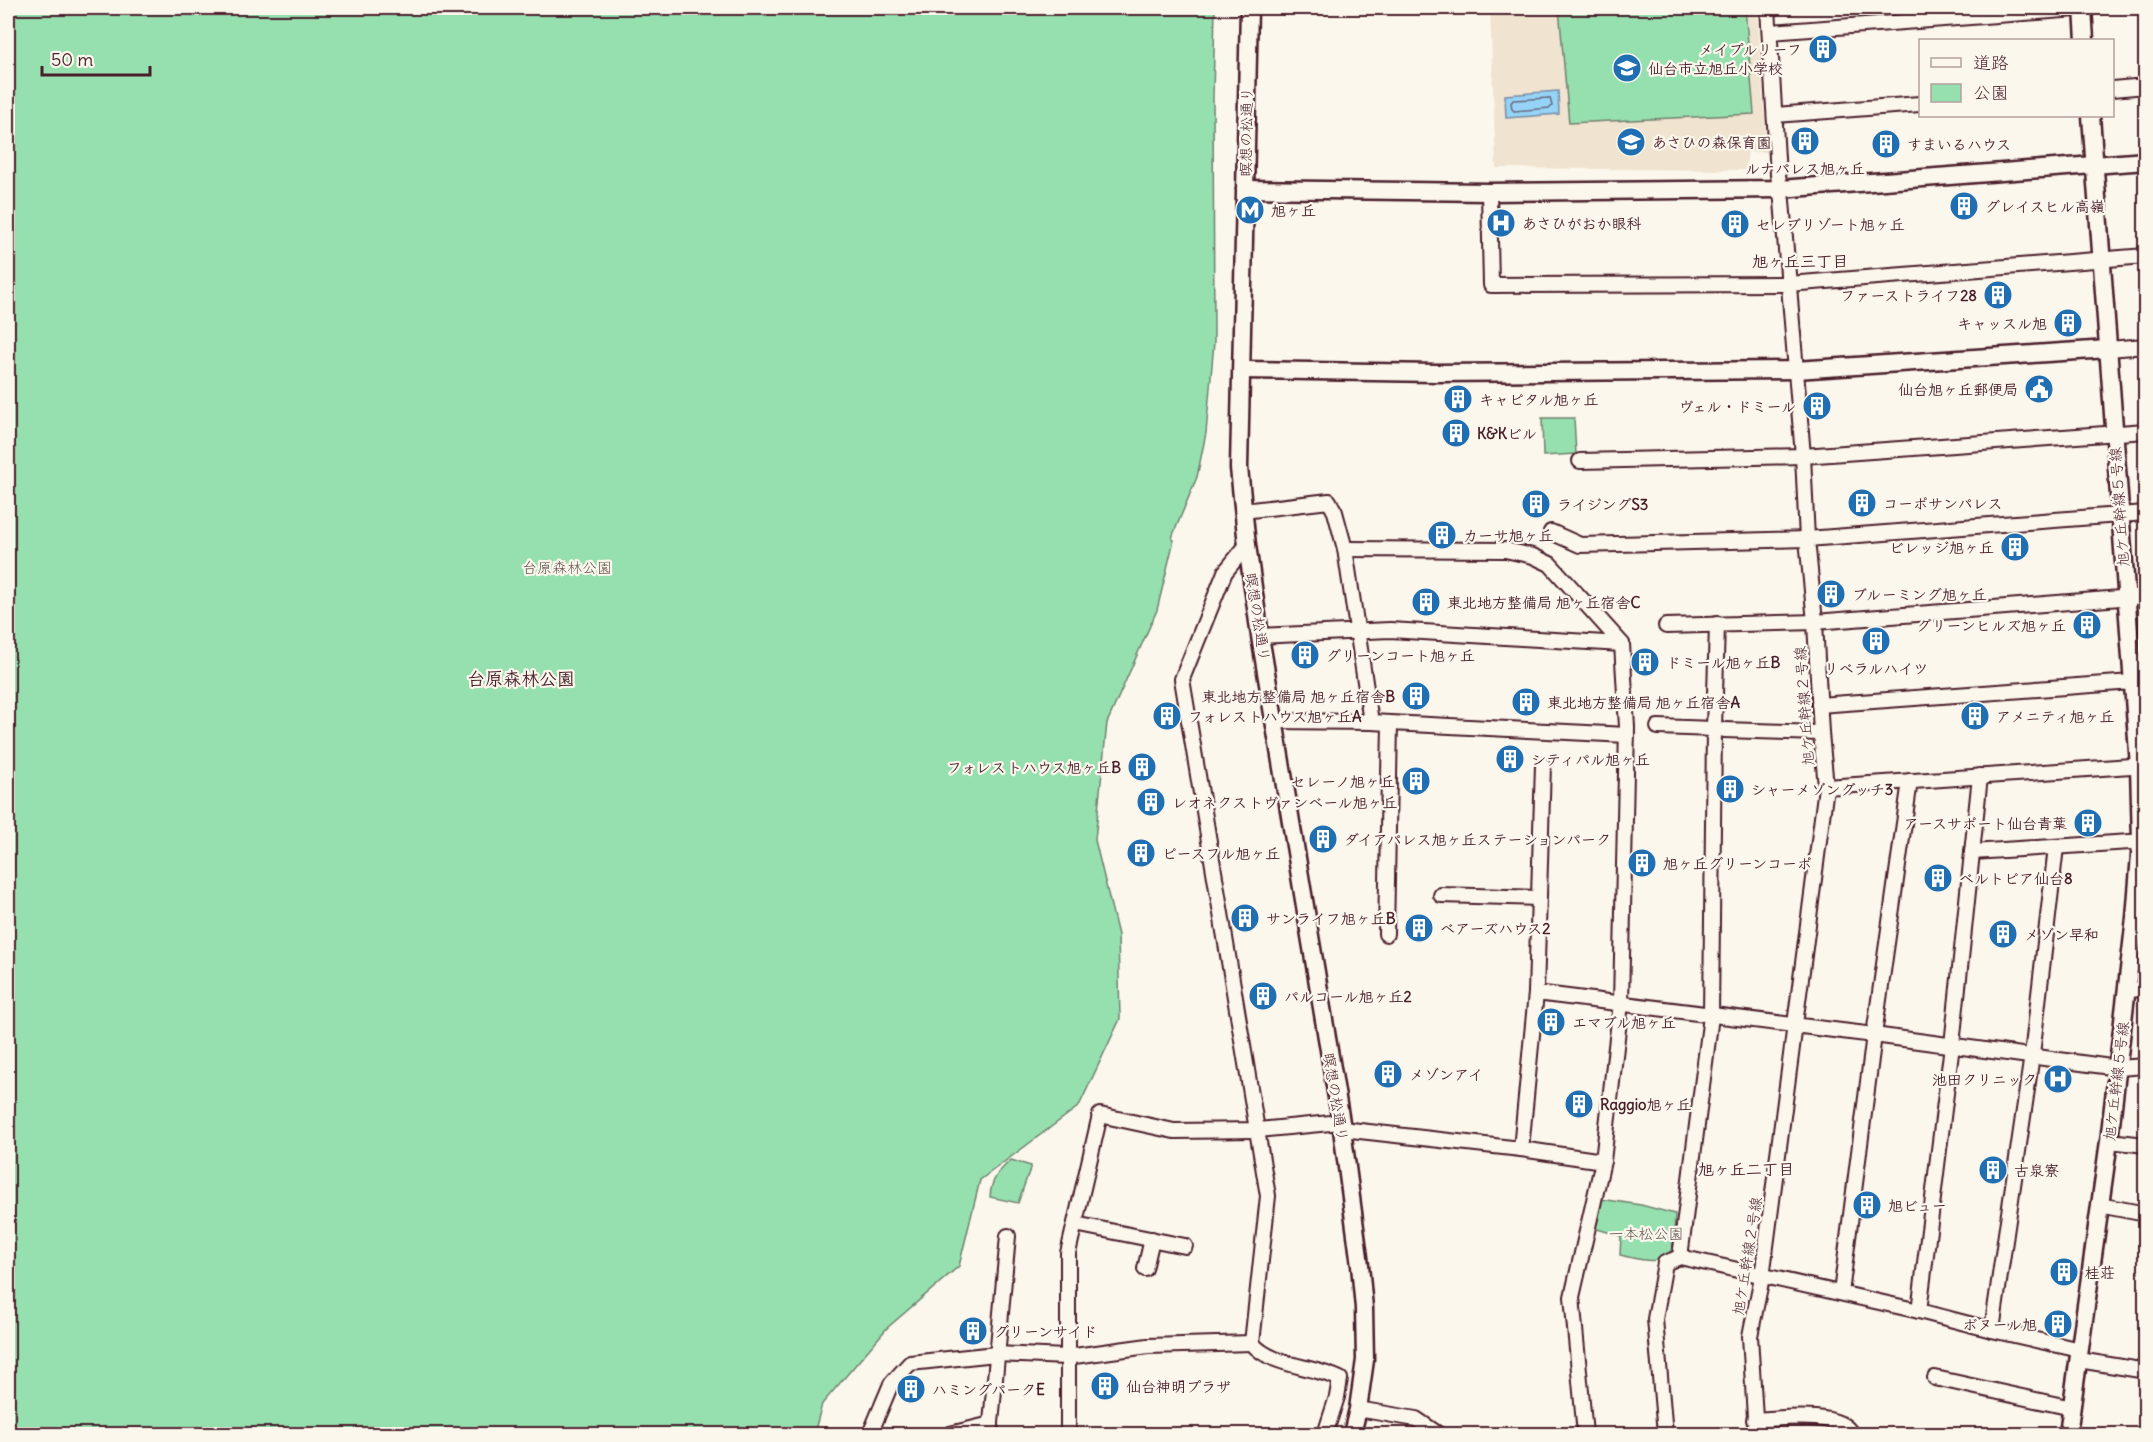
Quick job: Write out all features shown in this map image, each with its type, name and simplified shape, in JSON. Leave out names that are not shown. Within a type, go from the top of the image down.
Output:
[{"type":"street","name":"瞑想の松通り","points":[[1249,8],[1239,468],[1260,636],[1341,1126],[1364,1308],[1365,1360],[1352,1434]]},
{"type":"street","name":"旭ケ丘幹線２号線","points":[[1755,1427],[1750,1336],[1762,1277],[1826,787],[1768,8]]},
{"type":"street","points":[[2083,8],[2085,39]]},
{"type":"street","points":[[1770,32],[2090,8]]},
{"type":"street","points":[[2114,89],[2145,86]]},
{"type":"street","points":[[1775,115],[1919,104]]},
{"type":"street","name":"旭ケ丘幹線５号線","points":[[2068,1434],[2109,1141],[2126,990],[2140,917],[2143,842],[2139,682],[2126,598],[2091,117]]},
{"type":"street","points":[[1245,189],[1489,192],[1780,189],[2145,161]]},
{"type":"street","points":[[1489,192],[1491,285],[1788,284],[2145,256]]},
{"type":"street","points":[[1242,370],[1389,372],[1796,370],[2145,346]]},
{"type":"street","points":[[1580,461],[1803,456],[2145,431]]},
{"type":"street","points":[[1243,511],[1329,501],[1335,512],[1345,549],[1371,722]]},
{"type":"street","points":[[1551,532],[1580,545],[1807,538],[2145,513]]},
{"type":"street","points":[[1247,545],[1225,572],[1182,679],[1268,1196],[1252,1343],[1257,1350],[1285,1362],[1327,1373],[1340,1379],[1337,1397],[1325,1434]]},
{"type":"street","points":[[1345,549],[1506,550],[1533,556],[1550,564],[1622,644],[1627,735],[1621,1004],[1602,1161],[1572,1297],[1586,1434]]},
{"type":"street","points":[[1666,626],[1815,622],[2145,596]]},
{"type":"street","points":[[1680,1257],[1711,1016],[1719,729],[1717,624]]},
{"type":"street","points":[[1260,636],[1390,630],[1622,644]]},
{"type":"street","points":[[1820,705],[2139,682]]},
{"type":"street","points":[[1274,721],[1371,722],[1627,735]]},
{"type":"street","points":[[1386,934],[1390,724]]},
{"type":"street","points":[[1658,726],[1821,733]]},
{"type":"street","points":[[1521,1149],[1536,993],[1543,765]]},
{"type":"street","points":[[1826,787],[2142,766]]},
{"type":"street","points":[[1920,1311],[1952,1046],[1980,776]]},
{"type":"street","points":[[1840,1293],[1910,781]]},
{"type":"street","points":[[1972,852],[2143,842]]},
{"type":"street","points":[[1992,1330],[2032,1055],[2056,846]]},
{"type":"street","points":[[1441,895],[1538,898]]},
{"type":"street","points":[[2126,990],[2145,989]]},
{"type":"street","points":[[1536,993],[2032,1055],[2118,1068],[2145,1066]]},
{"type":"street","points":[[1068,1434],[1068,1252],[1100,1115],[1174,1131],[1341,1126],[1602,1161]]},
{"type":"street","points":[[2109,1141],[2145,1145]]},
{"type":"street","points":[[2099,1205],[2145,1214]]},
{"type":"street","points":[[1075,1224],[1185,1246]]},
{"type":"street","points":[[951,1434],[990,1429],[1008,1236]]},
{"type":"street","points":[[1145,1269],[1152,1239]]},
{"type":"street","points":[[1665,1434],[1655,1319],[1665,1263],[1680,1257],[1920,1311],[2145,1371]]},
{"type":"street","points":[[870,1434],[891,1384],[910,1363],[996,1354],[1067,1357],[1148,1346],[1252,1343]]},
{"type":"street","points":[[1935,1378],[2072,1408]]},
{"type":"street","points":[[1358,1409],[1416,1419],[1438,1434]]},
{"type":"street","points":[[1755,1427],[1788,1418],[1819,1419],[1843,1424],[1851,1434]]},
{"type":"shaded area","name":"仙台市立旭丘小学校","points":[[1490,8],[1757,8],[1767,152],[1748,152],[1745,170],[1496,168]]},
{"type":"green space","name":"台原森林公園","points":[[8,8],[1215,8],[1214,342],[1206,433],[1197,477],[1173,535],[1174,540],[1157,610],[1107,723],[1095,840],[1118,935],[1120,1019],[1079,1106],[980,1180],[959,1266],[887,1328],[822,1404],[814,1434],[8,1434]]},
{"type":"green space","name":"仙台市立旭丘小学校","points":[[1559,8],[1745,8],[1754,114],[1569,123]]},
{"type":"green space","points":[[1542,418],[1574,418],[1576,454],[1543,456]]},
{"type":"green space","points":[[1011,1160],[1031,1166],[1018,1203],[990,1197],[996,1176]]},
{"type":"green space","name":"一本松公園","points":[[1594,1198],[1641,1205],[1675,1214],[1673,1244],[1668,1254],[1656,1260],[1641,1260],[1620,1255],[1621,1236],[1587,1226]]},
{"type":"water","points":[[1558,91],[1559,114],[1506,118],[1505,95]]},
{"type":"place","name":"メイプルリーフ","points":[[1823,49]]},
{"type":"place","name":"仙台市立旭丘小学校","points":[[1627,68]]},
{"type":"place","name":"ルナパレス旭ヶ丘","points":[[1805,141]]},
{"type":"place","name":"あさひの森保育園","points":[[1631,142]]},
{"type":"place","name":"すまいるハウス","points":[[1886,144]]},
{"type":"place","name":"グレイスヒル高嶺","points":[[1964,206]]},
{"type":"place","name":"旭ヶ丘","points":[[1250,210]]},
{"type":"place","name":"あさひがおか眼科","points":[[1501,223]]},
{"type":"place","name":"セレブリゾート旭ヶ丘","points":[[1735,224]]},
{"type":"place","name":"ファーストライフ28","points":[[1998,295]]},
{"type":"place","name":"キャッスル旭","points":[[2068,323]]},
{"type":"place","name":"仙台旭ヶ丘郵便局","points":[[2039,389]]},
{"type":"place","name":"キャピタル旭ヶ丘","points":[[1458,399]]},
{"type":"place","name":"ヴェル・ドミール","points":[[1817,406]]},
{"type":"place","name":"K&Kビル","points":[[1456,433]]},
{"type":"place","name":"コーポサンパレス","points":[[1862,503]]},
{"type":"place","name":"ライジングS3","points":[[1536,504]]},
{"type":"place","name":"カーサ旭ヶ丘","points":[[1442,535]]},
{"type":"place","name":"ビレッジ旭ヶ丘","points":[[2015,547]]},
{"type":"place","name":"ブルーミング旭ヶ丘","points":[[1831,594]]},
{"type":"place","name":"東北地方整備局 旭ヶ丘宿舎C","points":[[1426,602]]},
{"type":"place","name":"グリーンヒルズ旭ヶ丘","points":[[2087,625]]},
{"type":"place","name":"リベラルハイツ","points":[[1876,641]]},
{"type":"place","name":"グリーンコート旭ヶ丘","points":[[1305,655]]},
{"type":"place","name":"ドミール旭ヶ丘B","points":[[1645,662]]},
{"type":"place","name":"東北地方整備局 旭ヶ丘宿舎B","points":[[1416,696]]},
{"type":"place","name":"東北地方整備局 旭ヶ丘宿舎A","points":[[1526,702]]},
{"type":"place","name":"フォレストハウス旭ヶ丘A","points":[[1167,716]]},
{"type":"place","name":"アメニティ旭ヶ丘","points":[[1975,716]]},
{"type":"place","name":"シティパル旭ヶ丘","points":[[1510,759]]},
{"type":"place","name":"フォレストハウス旭ヶ丘B","points":[[1142,767]]},
{"type":"place","name":"セレーノ旭ヶ丘","points":[[1416,781]]},
{"type":"place","name":"シャーメゾングッチ3","points":[[1730,789]]},
{"type":"place","name":"レオネクストヴァンベール旭ヶ丘","points":[[1151,802]]},
{"type":"place","name":"アースサポート仙台青葉","points":[[2088,823]]},
{"type":"place","name":"ダイアパレス旭ヶ丘ステーションパーク","points":[[1323,839]]},
{"type":"place","name":"ピースフル旭ヶ丘","points":[[1141,853]]},
{"type":"place","name":"旭ヶ丘グリーンコーポ","points":[[1642,863]]},
{"type":"place","name":"ベルトピア仙台8","points":[[1938,878]]},
{"type":"place","name":"サンライフ旭ヶ丘B","points":[[1245,918]]},
{"type":"place","name":"ベアーズハウス2","points":[[1419,928]]},
{"type":"place","name":"メゾン早和","points":[[2003,934]]},
{"type":"place","name":"パルコール旭ヶ丘2","points":[[1263,996]]},
{"type":"place","name":"エマブル旭ヶ丘","points":[[1551,1022]]},
{"type":"place","name":"メゾンアイ","points":[[1388,1074]]},
{"type":"place","name":"池田クリニック","points":[[2058,1079]]},
{"type":"place","name":"Raggio旭ヶ丘","points":[[1579,1104]]},
{"type":"place","name":"古泉寮","points":[[1993,1170]]},
{"type":"place","name":"旭ビュー","points":[[1867,1205]]},
{"type":"place","name":"桂荘","points":[[2064,1272]]},
{"type":"place","name":"ボヌール旭","points":[[2058,1324]]},
{"type":"place","name":"グリーンサイド","points":[[973,1331]]},
{"type":"place","name":"仙台神明プラザ","points":[[1105,1386]]},
{"type":"place","name":"ハミングパークE","points":[[911,1389]]},
{"type":"district","name":"旭ヶ丘三丁目","points":[[1800,261]]},
{"type":"district","name":"台原森林公園","points":[[521,678]]},
{"type":"district","name":"旭ヶ丘二丁目","points":[[1746,1169]]}]
